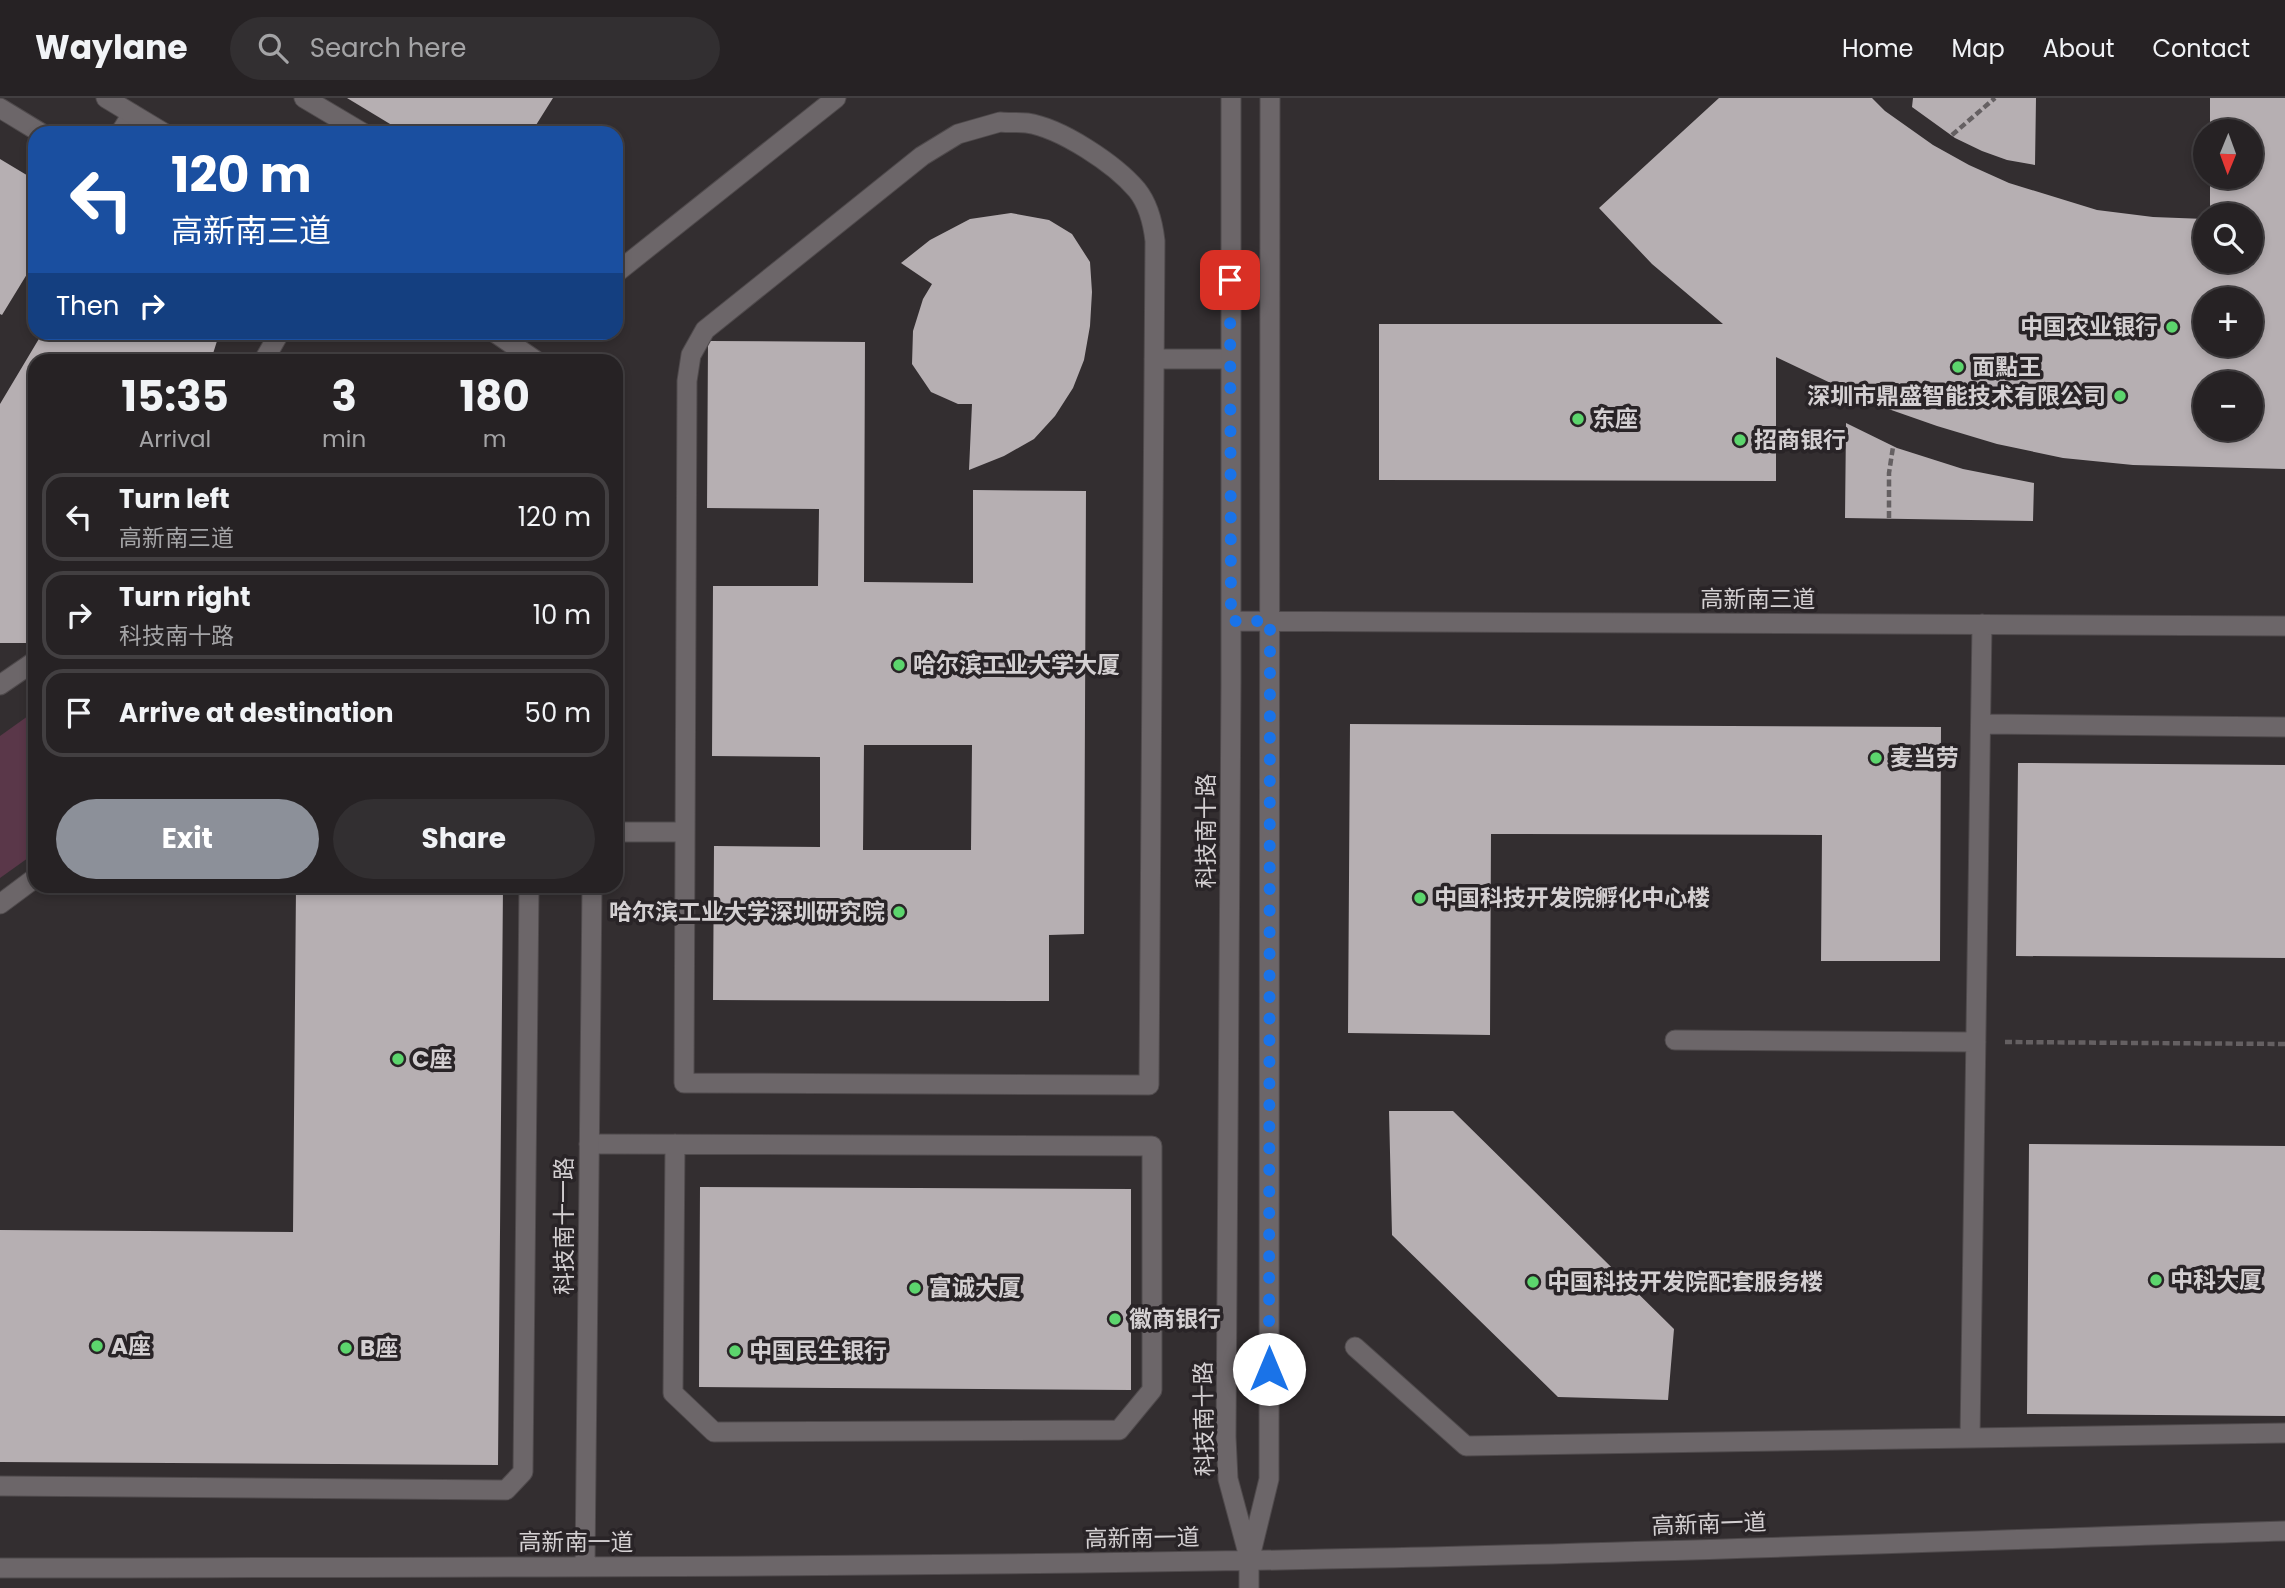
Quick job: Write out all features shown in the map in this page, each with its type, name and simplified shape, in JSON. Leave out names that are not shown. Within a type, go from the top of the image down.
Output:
[{"type":"street","points":[[106,98],[152,126]]},
{"type":"street","points":[[304,98],[351,126]]},
{"type":"street","points":[[623,268],[836,98]]},
{"type":"street","name":"科技南十路","points":[[1231,98],[1226,1437],[1228,1479],[1250,1560]]},
{"type":"street","name":"科技南十路","points":[[1249,1588],[1250,1560],[1269,1479],[1270,98]]},
{"type":"street","points":[[0,108],[30,126]]},
{"type":"street","points":[[124,126],[132,114]]},
{"type":"street","points":[[1000,122],[1028,123],[1061,134],[1113,168],[1138,191],[1152,217],[1155,241],[1149,1085],[684,1083],[685,832],[687,381],[691,355],[705,330],[922,156],[958,134],[1000,122]]},
{"type":"street","points":[[506,340],[526,354]]},
{"type":"street","points":[[1154,359],[1230,359]]},
{"type":"street","name":"高新南三道","points":[[1231,621],[2285,626]]},
{"type":"street","points":[[1970,1438],[1982,624]]},
{"type":"street","points":[[0,685],[28,666]]},
{"type":"street","points":[[1981,724],[2285,727]]},
{"type":"street","points":[[623,832],[685,832]]},
{"type":"street","points":[[0,904],[28,883]]},
{"type":"street","points":[[0,1486],[506,1490],[523,1472],[529,893]]},
{"type":"street","name":"科技南十一路","points":[[585,1567],[592,893]]},
{"type":"street","points":[[1675,1040],[1976,1042]]},
{"type":"street","points":[[589,1144],[675,1144],[1152,1146],[1152,1390],[1119,1430],[714,1432],[673,1393],[675,1144]]},
{"type":"street","points":[[1355,1347],[1466,1446],[2285,1433]]},
{"type":"street","name":"高新南一道","points":[[0,1568],[585,1567],[1250,1560],[2285,1531]]},
{"type":"path","points":[[1951,135],[1995,98]]},
{"type":"path","points":[[1889,518],[1889,473],[1893,447]]},
{"type":"path","points":[[1976,1042],[2285,1044]]},
{"type":"shaded area","points":[[28,716],[28,858],[0,878],[0,736]]},
{"type":"building","points":[[347,98],[553,98],[535,126],[393,126]]},
{"type":"building","points":[[1719,98],[1872,98],[1885,111],[1933,145],[2009,183],[2097,210],[2193,219],[2193,273],[2263,273],[2263,203],[2210,203],[2210,189],[2263,189],[2263,119],[2210,119],[2210,98],[2285,98],[2285,469],[2133,465],[2063,458],[1997,444],[1877,405],[1776,357],[1776,481],[1379,480],[1379,324],[1723,324],[1652,264],[1599,208]]},
{"type":"building","points":[[1913,98],[2036,98],[2035,165],[2007,160],[1955,138],[1912,107]]},
{"type":"building","points":[[0,159],[28,176],[28,272],[2,315]]},
{"type":"building","points":[[1011,213],[1049,220],[1072,234],[1090,262],[1090,326],[1084,360],[1073,388],[1055,416],[1034,439],[1004,456],[969,470],[972,404],[958,404],[931,392],[912,364],[913,331],[923,299],[932,284],[901,263],[930,240],[970,219]]},
{"type":"building","points":[[38,340],[217,340],[213,354],[30,354]]},
{"type":"building","name":"哈尔滨工业大学大厦","points":[[708,341],[865,342],[864,582],[973,583],[973,490],[1086,491],[1084,934],[1049,935],[1049,1001],[713,1000],[714,846],[820,847],[820,757],[712,756],[713,586],[818,586],[819,509],[707,508]],"holes":[[[864,745],[972,745],[971,850],[863,850]]]},
{"type":"building","points":[[28,357],[28,643],[0,643],[0,404]]},
{"type":"building","points":[[1846,423],[1897,448],[1963,469],[2034,483],[2033,521],[1845,518]]},
{"type":"building","name":"中国科技开发院孵化中心楼","points":[[1350,724],[1941,727],[1940,961],[1821,961],[1822,835],[1491,834],[1490,1035],[1348,1033]]},
{"type":"building","points":[[2018,763],[2285,765],[2285,958],[2016,956]]},
{"type":"building","points":[[296,893],[503,893],[498,1465],[0,1462],[0,1230],[293,1232]]},
{"type":"building","name":"中国科技开发院配套服务楼","points":[[1389,1111],[1453,1111],[1674,1329],[1668,1400],[1558,1397],[1392,1235]]},
{"type":"building","name":"中科大厦","points":[[2029,1144],[2285,1146],[2285,1416],[2027,1414]]},
{"type":"building","name":"富诚大厦","points":[[700,1187],[1131,1189],[1131,1390],[699,1387]]},
{"type":"place","name":"中国农业银行","points":[[2172,327]]},
{"type":"place","name":"面點王","points":[[1958,367]]},
{"type":"place","name":"深圳市鼎盛智能技术有限公司","points":[[2120,396]]},
{"type":"place","name":"东座","points":[[1578,419]]},
{"type":"place","name":"招商银行","points":[[1740,440]]},
{"type":"place","name":"哈尔滨工业大学大厦","points":[[899,665]]},
{"type":"place","name":"麦当劳","points":[[1876,758]]},
{"type":"place","name":"中国科技开发院孵化中心楼","points":[[1420,898]]},
{"type":"place","name":"哈尔滨工业大学深圳研究院","points":[[899,912]]},
{"type":"place","name":"C座","points":[[398,1059]]},
{"type":"place","name":"中科大厦","points":[[2156,1280]]},
{"type":"place","name":"中国科技开发院配套服务楼","points":[[1533,1282]]},
{"type":"place","name":"富诚大厦","points":[[915,1288]]},
{"type":"place","name":"徽商银行","points":[[1115,1319]]},
{"type":"place","name":"A座","points":[[97,1346]]},
{"type":"place","name":"B座","points":[[346,1348]]},
{"type":"place","name":"中国民生银行","points":[[735,1351]]},
{"type":"route","points":[[1230,280],[1231,621],[1270,621],[1269,1369]]}]
